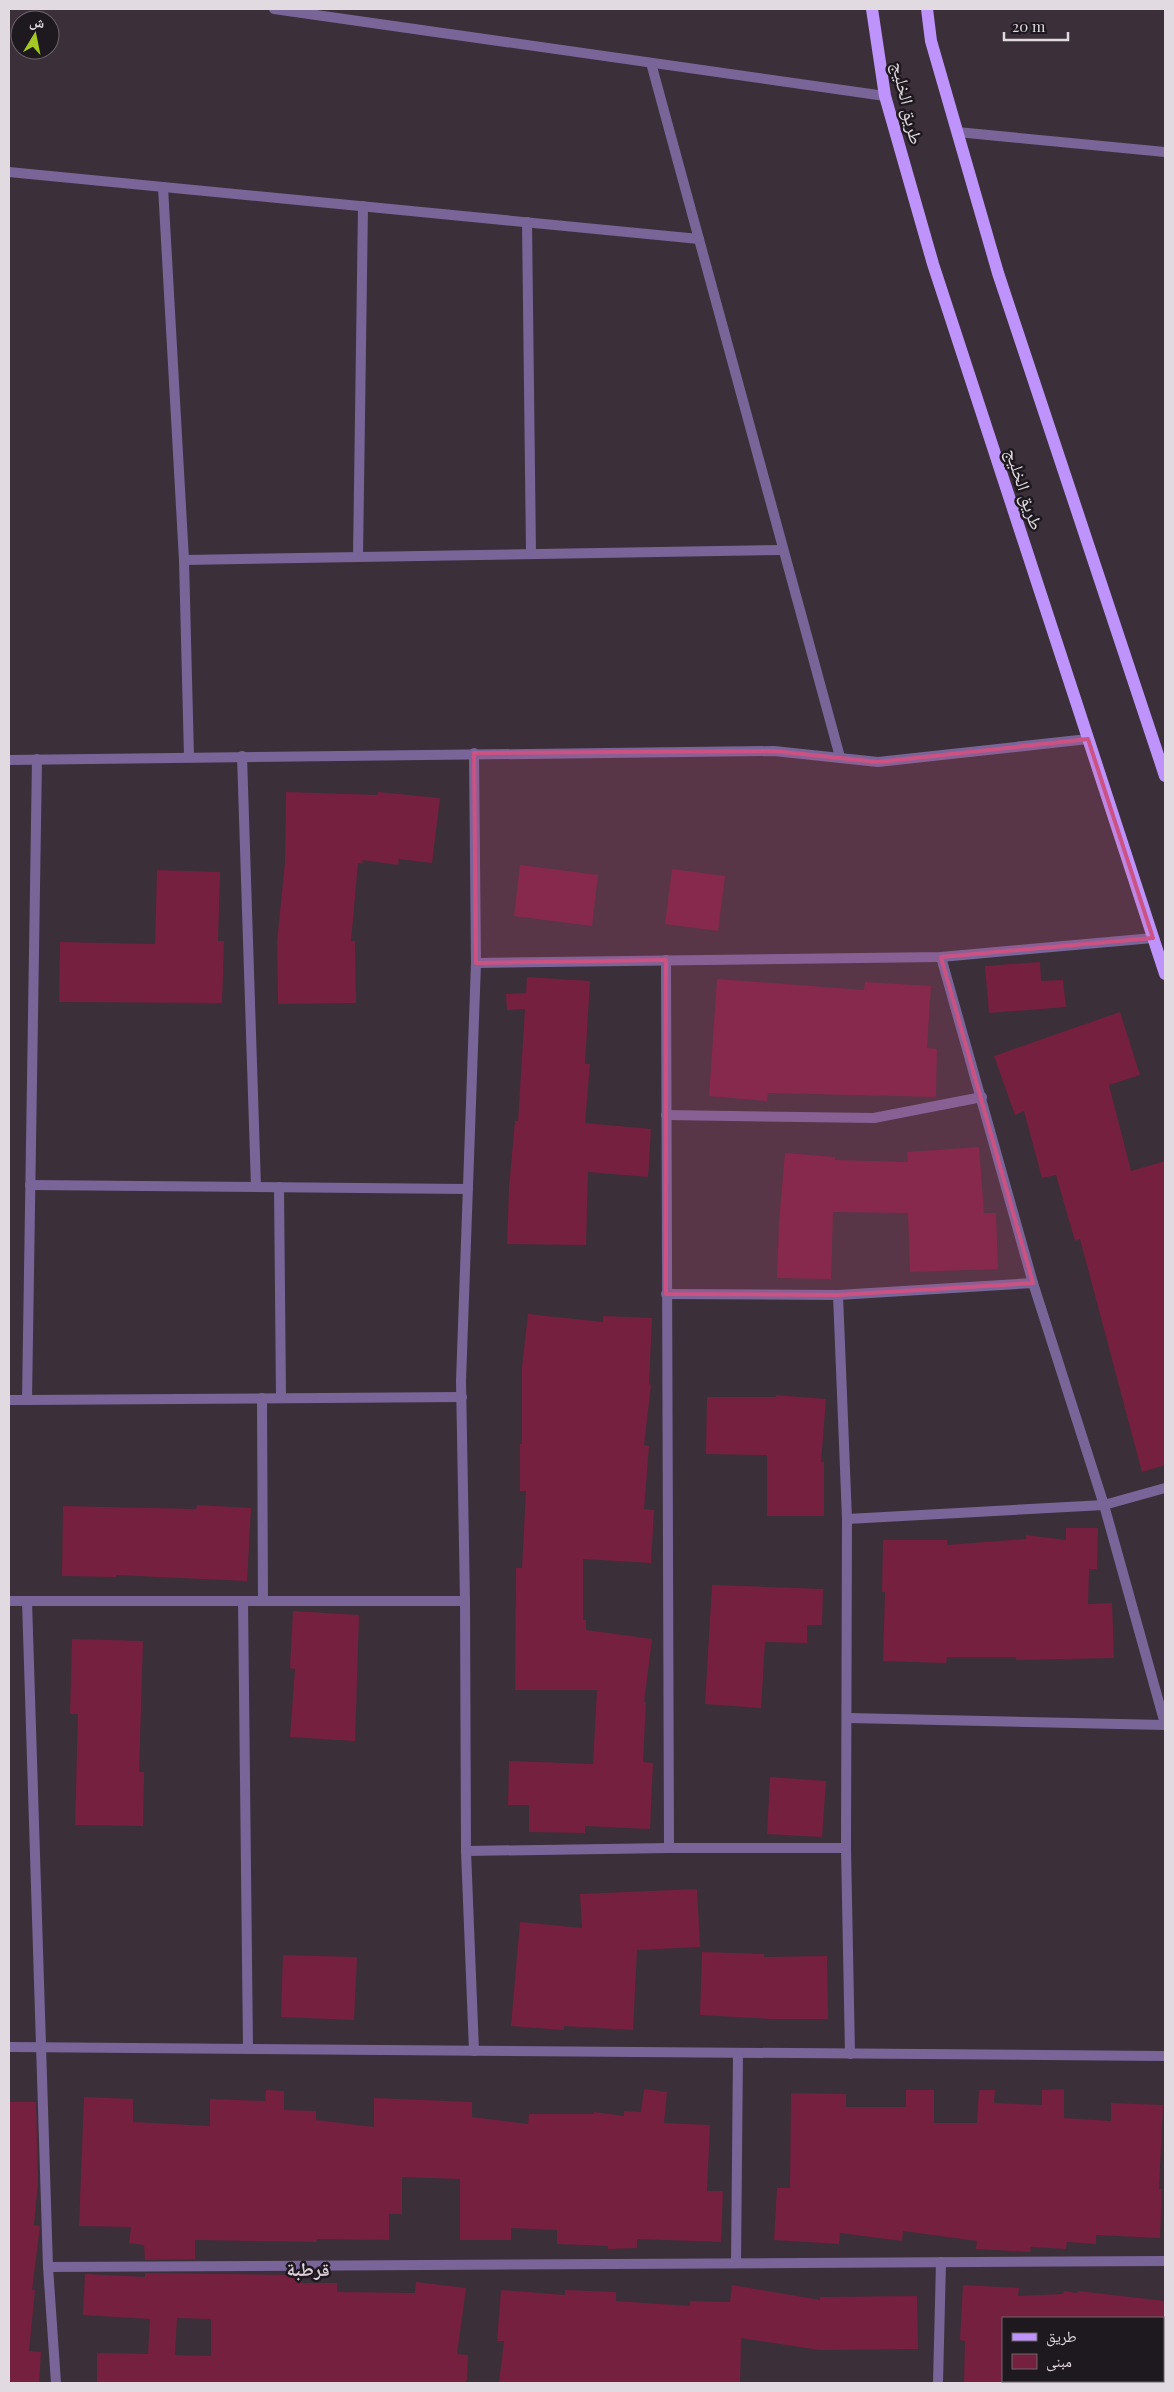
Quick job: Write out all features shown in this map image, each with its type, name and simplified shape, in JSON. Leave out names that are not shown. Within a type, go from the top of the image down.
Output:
[{"type":"main road","name":"طريق الخليج","points":[[872,9],[885,96],[933,264],[1165,974]]},
{"type":"main road","name":"طريق الخليج","points":[[927,9],[931,40],[998,273],[1165,776]]},
{"type":"street","points":[[274,9],[885,96]]},
{"type":"street","points":[[652,63],[840,757]]},
{"type":"street","points":[[957,132],[1165,152]]},
{"type":"street","points":[[9,172],[699,239]]},
{"type":"street","points":[[163,187],[184,560],[189,757]]},
{"type":"street","points":[[358,557],[363,206]]},
{"type":"street","points":[[527,222],[531,554]]},
{"type":"street","points":[[184,560],[783,550]]},
{"type":"street","points":[[9,760],[774,750],[878,762],[1088,739]]},
{"type":"street","points":[[474,753],[476,962],[462,1397],[466,1851],[474,2051]]},
{"type":"street","points":[[242,756],[256,1187]]},
{"type":"street","points":[[27,1400],[37,759]]},
{"type":"street","points":[[476,962],[941,957],[1153,938]]},
{"type":"street","points":[[848,1718],[1165,1724],[1104,1505],[1033,1283],[941,957]]},
{"type":"street","points":[[666,960],[669,1848]]},
{"type":"street","points":[[666,1116],[874,1118],[982,1097]]},
{"type":"street","points":[[30,1185],[468,1190]]},
{"type":"street","points":[[279,1187],[281,1398]]},
{"type":"street","points":[[666,1294],[838,1295],[1033,1283]]},
{"type":"street","points":[[838,1295],[847,1519],[848,1718],[846,1848],[850,2054]]},
{"type":"street","points":[[9,1400],[462,1397]]},
{"type":"street","points":[[262,1398],[263,1601]]},
{"type":"street","points":[[847,1519],[1104,1505],[1165,1488]]},
{"type":"street","points":[[9,1601],[465,1601]]},
{"type":"street","points":[[27,1601],[48,2267],[56,2383]]},
{"type":"street","points":[[243,1601],[248,2049]]},
{"type":"street","points":[[466,1851],[846,1848]]},
{"type":"street","points":[[9,2047],[1165,2056]]},
{"type":"street","points":[[736,2263],[738,2053]]},
{"type":"street","points":[[48,2267],[1165,2261]]},
{"type":"street","points":[[938,2383],[941,2262]]},
{"type":"highlighted area","points":[[1088,739],[1153,938],[941,957],[1033,1283],[838,1295],[666,1294],[666,960],[476,963],[474,753],[774,751],[878,762]]},
{"type":"building","points":[[286,792],[378,795],[378,792],[440,798],[432,863],[399,859],[398,865],[363,860],[362,864],[358,863],[351,941],[355,941],[356,1003],[278,1004],[277,942],[285,862]]},
{"type":"building","points":[[520,865],[598,875],[592,926],[514,916]]},
{"type":"building","points":[[672,869],[725,876],[718,931],[665,924]]},
{"type":"building","points":[[157,870],[220,872],[218,941],[224,941],[222,1003],[59,1002],[60,942],[155,944]]},
{"type":"building","points":[[1040,962],[1041,981],[1063,980],[1066,1007],[989,1013],[985,966]]},
{"type":"building","points":[[527,977],[590,981],[585,1064],[590,1064],[585,1123],[651,1129],[648,1177],[588,1172],[586,1245],[507,1244],[509,1188],[515,1121],[518,1121],[525,1009],[507,1010],[506,994],[526,993]]},
{"type":"building","points":[[717,979],[864,990],[865,982],[931,986],[927,1048],[937,1049],[936,1097],[768,1093],[767,1101],[709,1096]]},
{"type":"building","points":[[1120,1012],[1140,1075],[1109,1085],[1131,1171],[1165,1161],[1165,1465],[1142,1472],[1080,1239],[1075,1241],[1056,1175],[1042,1178],[1024,1111],[1015,1115],[994,1056]]},
{"type":"building","points":[[979,1147],[984,1213],[996,1213],[998,1269],[910,1272],[908,1213],[833,1212],[831,1279],[777,1278],[779,1221],[785,1153],[835,1157],[835,1160],[908,1162],[907,1152]]},
{"type":"building","points":[[528,1314],[603,1322],[603,1316],[652,1318],[649,1384],[651,1385],[644,1445],[649,1446],[644,1509],[654,1510],[651,1563],[583,1559],[583,1620],[586,1620],[586,1630],[652,1639],[644,1702],[646,1702],[643,1762],[653,1763],[650,1829],[585,1826],[585,1833],[529,1832],[529,1805],[508,1805],[509,1761],[593,1764],[597,1690],[515,1690],[516,1568],[522,1568],[526,1491],[520,1491],[522,1367]]},
{"type":"building","points":[[776,1395],[826,1399],[821,1462],[824,1462],[824,1516],[767,1516],[767,1455],[706,1454],[707,1397],[776,1397]]},
{"type":"building","points":[[197,1505],[251,1508],[247,1581],[116,1575],[116,1577],[62,1576],[63,1506],[196,1509]]},
{"type":"building","points":[[1066,1528],[1098,1528],[1097,1569],[1089,1569],[1088,1604],[1112,1603],[1114,1658],[1016,1660],[1016,1657],[947,1657],[946,1663],[883,1661],[885,1592],[882,1592],[883,1540],[947,1540],[947,1545],[1026,1539],[1026,1535],[1066,1540]]},
{"type":"building","points":[[712,1585],[823,1589],[822,1625],[807,1625],[807,1643],[765,1642],[761,1708],[705,1704]]},
{"type":"building","points":[[293,1611],[359,1615],[355,1741],[290,1737],[295,1669],[290,1668]]},
{"type":"building","points":[[72,1639],[143,1641],[139,1772],[144,1772],[143,1826],[75,1825],[78,1714],[70,1714]]},
{"type":"building","points":[[770,1777],[826,1781],[822,1837],[767,1834]]},
{"type":"building","points":[[697,1889],[700,1947],[637,1950],[633,2030],[564,2026],[564,2030],[511,2026],[520,1922],[582,1928],[580,1894]]},
{"type":"building","points":[[702,1952],[764,1954],[764,1957],[827,1956],[828,2019],[772,2019],[700,2015]]},
{"type":"building","points":[[283,1955],[357,1957],[354,2020],[281,2017]]},
{"type":"building","points":[[644,2089],[667,2092],[664,2123],[710,2125],[707,2191],[723,2191],[721,2242],[637,2239],[637,2248],[608,2249],[608,2246],[557,2244],[557,2230],[511,2228],[511,2240],[460,2240],[460,2179],[402,2177],[402,2214],[389,2214],[389,2240],[317,2239],[316,2242],[195,2240],[195,2259],[145,2260],[144,2245],[129,2243],[131,2227],[79,2226],[84,2097],[133,2099],[133,2122],[210,2126],[210,2099],[265,2101],[266,2090],[284,2091],[284,2110],[316,2111],[316,2120],[374,2127],[374,2098],[472,2102],[472,2117],[528,2124],[529,2114],[594,2114],[594,2112],[624,2116],[624,2111],[641,2112]]},
{"type":"building","points":[[1064,2089],[1064,2118],[1111,2121],[1111,2103],[1163,2105],[1159,2189],[1162,2189],[1160,2238],[1096,2235],[1096,2244],[1067,2242],[1066,2249],[1031,2247],[1030,2252],[976,2249],[977,2241],[903,2231],[902,2241],[840,2233],[839,2244],[774,2240],[777,2188],[790,2188],[791,2093],[846,2094],[846,2107],[906,2107],[906,2090],[934,2090],[934,2123],[977,2123],[979,2090],[995,2090],[994,2103],[1042,2105],[1042,2090]]},
{"type":"building","points":[[9,2102],[36,2102],[38,2181],[34,2225],[40,2226],[32,2290],[35,2290],[29,2351],[41,2352],[39,2383],[9,2383]]},
{"type":"building","points":[[145,2273],[302,2275],[302,2283],[337,2283],[337,2292],[415,2293],[416,2282],[466,2288],[457,2354],[468,2355],[467,2379],[465,2383],[97,2383],[97,2353],[148,2354],[150,2319],[83,2315],[85,2274],[145,2277]],"holes":[[[177,2318],[211,2319],[211,2356],[175,2355]]]},
{"type":"building","points":[[732,2285],[820,2300],[820,2297],[917,2296],[918,2349],[820,2350],[741,2338],[740,2383],[499,2383],[504,2341],[497,2341],[501,2290],[565,2295],[565,2290],[616,2292],[616,2301],[690,2306],[690,2301],[730,2302]]},
{"type":"building","points":[[963,2285],[1019,2288],[1018,2296],[1063,2294],[1064,2291],[1077,2293],[1078,2291],[1165,2301],[1165,2318],[1002,2317],[1003,2383],[964,2383],[965,2341],[960,2340]]},
{"type":"district","name":"قرطبة","points":[[308,2268]]}]
